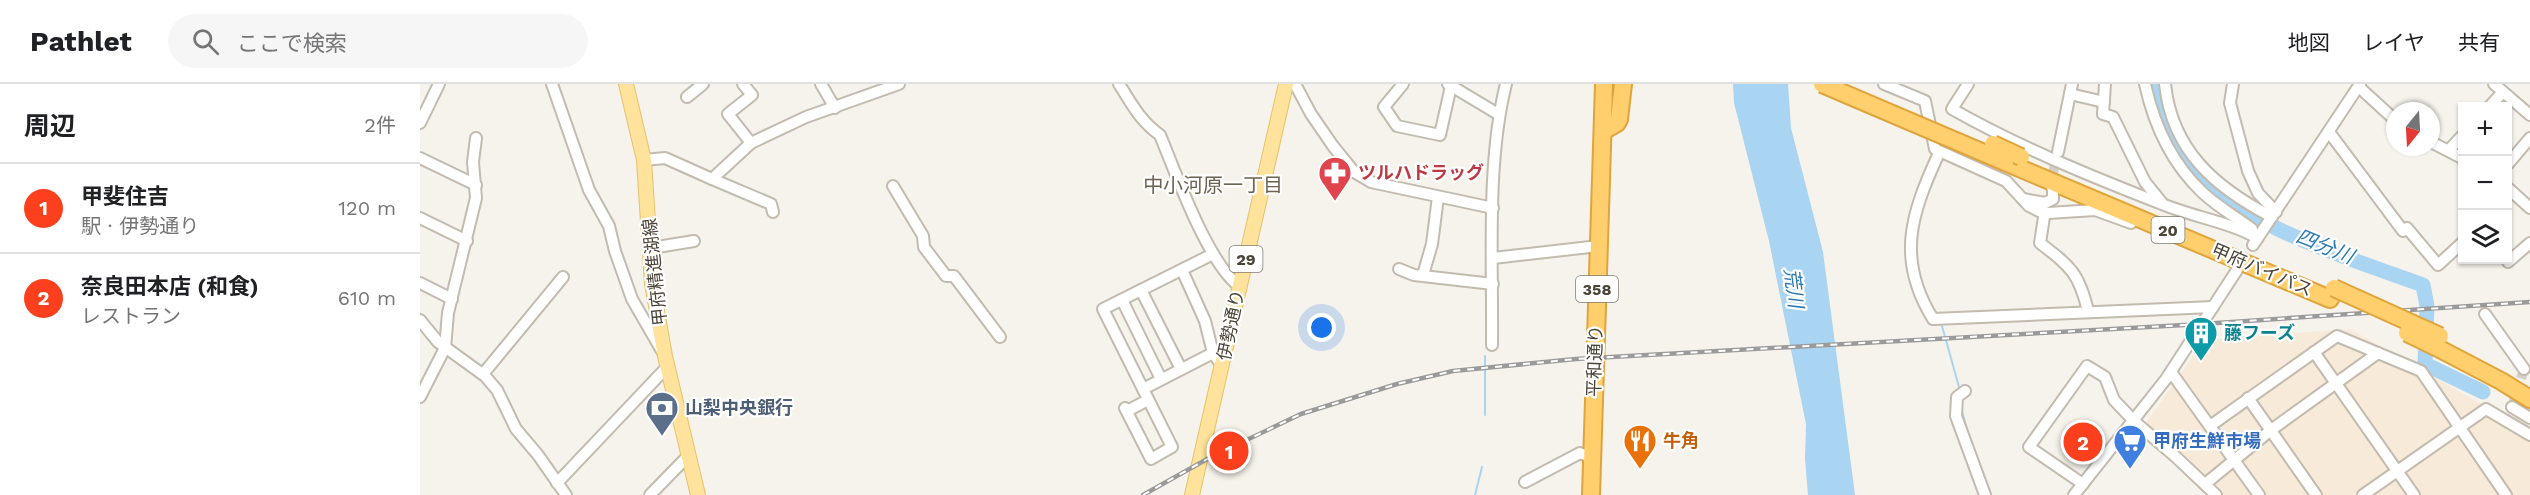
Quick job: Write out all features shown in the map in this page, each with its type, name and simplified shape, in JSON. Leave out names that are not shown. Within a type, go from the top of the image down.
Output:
[{"type":"highway","name":"平和通り","points":[[1591,495],[1604,84]]},
{"type":"highway","name":"甲府バイパス","points":[[1817,84],[1836,86],[2332,293],[2508,372],[2530,386]]},
{"type":"highway","points":[[1603,131],[1617,123],[1619,119],[1622,89]]},
{"type":"highway","name":"甲府バイパス","points":[[2013,159],[2049,180],[2168,230],[2332,293]]},
{"type":"highway","name":"甲府バイパス","points":[[2438,341],[2530,399]]},
{"type":"main road","name":"甲府精進湖線","points":[[626,84],[644,160],[652,285],[698,495]]},
{"type":"main road","name":"伊勢通り","points":[[1192,495],[1286,84]]},
{"type":"street","points":[[420,123],[439,84]]},
{"type":"street","points":[[552,84],[589,190],[609,226],[632,299],[667,361],[556,483]]},
{"type":"street","points":[[687,97],[704,84]]},
{"type":"street","points":[[743,84],[752,95],[728,114],[751,143]]},
{"type":"street","points":[[821,84],[836,108]]},
{"type":"street","points":[[712,179],[751,143],[806,117],[899,84]]},
{"type":"street","points":[[1119,84],[1132,108],[1146,126],[1160,135],[1213,254],[1229,278],[1239,286]]},
{"type":"street","points":[[1295,84],[1311,114],[1354,172],[1371,182],[1493,208]]},
{"type":"street","points":[[1403,84],[1384,107],[1397,126],[1440,135],[1450,85],[1498,114]]},
{"type":"street","points":[[1492,345],[1493,208],[1498,114],[1506,84]]},
{"type":"street","points":[[1884,84],[1925,101],[1935,149],[1939,153],[1990,172],[2006,181],[2038,211],[2048,213],[2095,210],[2142,227],[2168,230]]},
{"type":"street","points":[[1968,84],[1952,109],[2033,152],[2164,206],[2256,237]]},
{"type":"street","points":[[2105,84],[2103,114],[2113,117],[2145,182],[2164,206]]},
{"type":"street","points":[[2145,84],[2154,119],[2166,145],[2183,171],[2203,193],[2252,229],[2256,237]]},
{"type":"street","points":[[2165,84],[2169,108],[2195,159],[2214,181],[2243,202],[2274,214]]},
{"type":"street","points":[[2233,84],[2230,103],[2248,171],[2258,193],[2274,214]]},
{"type":"street","points":[[2494,84],[2530,115]]},
{"type":"street","points":[[2256,237],[2274,214],[2359,85],[2386,111]]},
{"type":"street","points":[[2058,152],[2071,89],[2104,102]]},
{"type":"street","points":[[2494,102],[2503,93]]},
{"type":"street","points":[[2329,132],[2403,231],[2407,228],[2438,265],[2458,247]]},
{"type":"street","points":[[420,397],[423,384],[445,348],[452,299],[477,198],[472,162],[476,138]]},
{"type":"street","points":[[2512,159],[2530,138]]},
{"type":"street","points":[[2449,150],[2458,141]]},
{"type":"street","points":[[2440,146],[2460,156]]},
{"type":"street","points":[[1939,153],[1917,204],[1911,244],[1916,280],[1924,305],[1933,319],[2213,307]]},
{"type":"street","points":[[420,158],[476,185]]},
{"type":"street","points":[[644,160],[666,158],[771,204],[773,212]]},
{"type":"street","points":[[2023,199],[2046,203],[2053,199],[2053,190],[2049,180]]},
{"type":"street","points":[[893,186],[923,236],[924,247],[946,276],[954,276],[1000,337]]},
{"type":"street","points":[[2512,195],[2530,208]]},
{"type":"street","points":[[1423,275],[1432,244],[1438,197]]},
{"type":"street","points":[[2044,217],[2040,243],[2062,259],[2076,275],[2082,285],[2088,311]]},
{"type":"street","points":[[420,218],[467,241]]},
{"type":"street","points":[[651,249],[694,241]]},
{"type":"street","points":[[2512,259],[2530,243]]},
{"type":"street","points":[[1493,258],[1599,246]]},
{"type":"street","points":[[1148,400],[1126,410],[1151,459],[1172,447],[1103,309],[1213,254]]},
{"type":"street","points":[[1399,269],[1414,275],[1492,284]]},
{"type":"street","points":[[1182,270],[1205,321],[1213,353],[1222,366]]},
{"type":"street","points":[[2074,495],[2171,372],[2237,270]]},
{"type":"street","points":[[483,374],[563,277]]},
{"type":"street","points":[[420,283],[452,299]]},
{"type":"street","points":[[1141,290],[1181,369]]},
{"type":"street","points":[[1122,300],[1161,379]]},
{"type":"street","points":[[2485,314],[2514,357],[2525,366]]},
{"type":"street","points":[[420,320],[445,348],[483,374],[497,390],[516,429],[538,455],[566,495]]},
{"type":"street","points":[[2210,426],[2337,336],[2421,371],[2506,495]]},
{"type":"street","points":[[2314,351],[2414,495]]},
{"type":"street","points":[[1143,389],[1213,353]]},
{"type":"street","points":[[2205,484],[2271,430],[2378,353]]},
{"type":"street","points":[[2083,484],[2029,447],[2087,366],[2104,377],[2114,400],[2134,421],[2216,495]]},
{"type":"street","points":[[2171,372],[2259,495]]},
{"type":"street","points":[[1965,391],[1957,397],[1956,416],[1985,495]]},
{"type":"street","points":[[2248,398],[2316,495]]},
{"type":"street","points":[[2512,407],[2530,418]]},
{"type":"street","points":[[2363,495],[2486,409],[2530,435]]},
{"type":"street","points":[[1525,482],[1580,453],[1592,458]]},
{"type":"street","points":[[650,495],[689,455]]},
{"type":"shaded area","points":[[2350,329],[2530,432],[2530,495],[2220,495],[2143,427],[2205,340]]},
{"type":"water","name":"荒川","points":[[1733,84],[1788,84],[1791,128],[1823,252],[1855,495],[1808,495],[1805,459],[1806,424],[1769,241],[1734,103]]},
{"type":"waterway","points":[[1495,106],[1500,84]]},
{"type":"waterway","name":"四分川","points":[[2157,84],[2163,111],[2173,136],[2187,160],[2204,181],[2248,214],[2277,228],[2339,255],[2423,285],[2427,306],[2425,364],[2483,392]]},
{"type":"waterway","points":[[1493,127],[1494,115]]},
{"type":"waterway","points":[[1942,326],[1959,387]]},
{"type":"waterway","points":[[1485,356],[1485,415]]},
{"type":"waterway","points":[[1961,407],[1968,434]]},
{"type":"waterway","points":[[1475,495],[1482,467]]},
{"type":"waterway","points":[[1980,467],[1991,495]]},
{"type":"tunnel","points":[[2050,188],[2057,153]]},
{"type":"tunnel","points":[[2512,407],[2524,369]]},
{"type":"railway","points":[[1143,495],[1209,458],[1301,414],[1397,384],[1453,371],[1576,359],[2202,324],[2530,302]]},
{"type":"place","name":"ツルハドラッグ","points":[[1335,202]]},
{"type":"place","name":"藤フーズ","points":[[2201,362]]},
{"type":"place","name":"山梨中央銀行","points":[[662,437]]},
{"type":"place","name":"奈良田本店 (和食)","points":[[2083,442]]},
{"type":"place","name":"甲斐住吉","points":[[1229,451]]},
{"type":"place","name":"牛角","points":[[1640,470]]},
{"type":"place","name":"甲府生鮮市場","points":[[2130,470]]},
{"type":"district","name":"中小河原一丁目","points":[[1213,185]]}]
